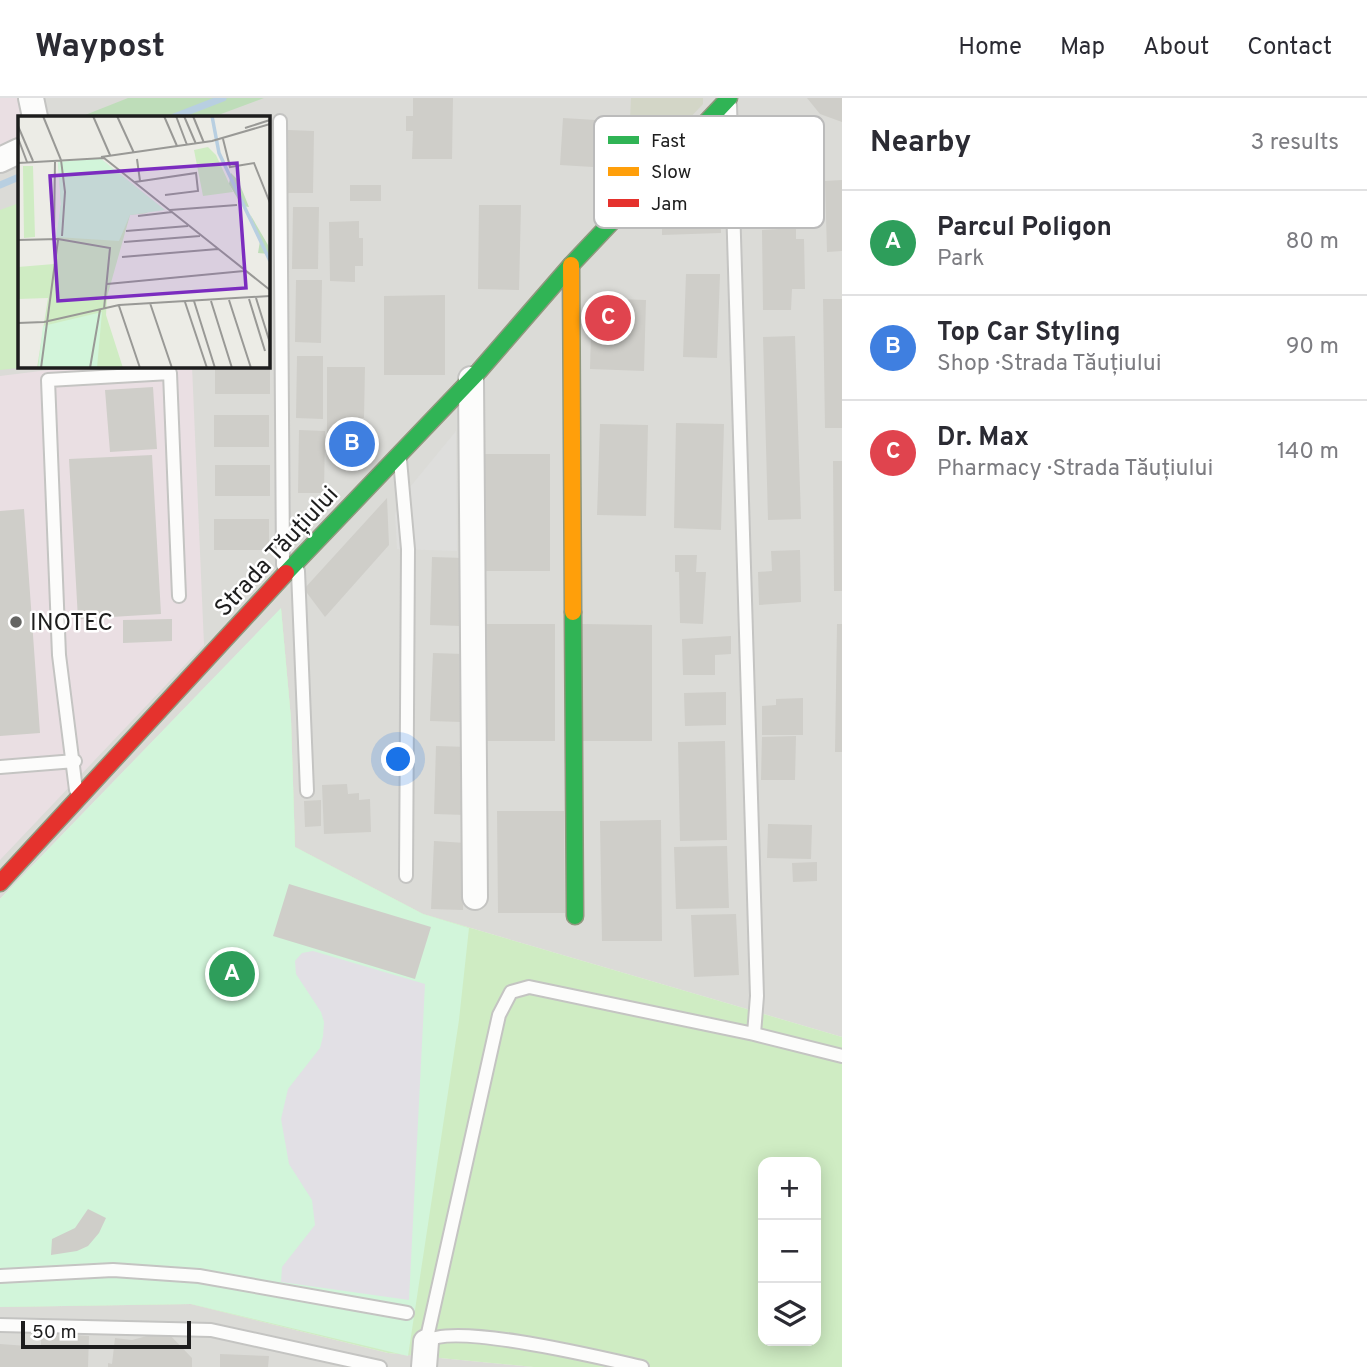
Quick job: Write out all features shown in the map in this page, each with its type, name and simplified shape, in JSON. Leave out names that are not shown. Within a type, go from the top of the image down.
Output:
[{"type":"main road","name":"Strada Tăuțiului","points":[[712,116],[729,98]]},
{"type":"main road","name":"Strada Tăuțiului","points":[[0,883],[283,576],[471,379],[606,228]]},
{"type":"main road","points":[[571,265],[575,916]]},
{"type":"street","points":[[31,98],[35,116]]},
{"type":"street","points":[[0,160],[18,151]]},
{"type":"street","points":[[471,379],[475,897]]},
{"type":"lane","points":[[729,98],[730,116]]},
{"type":"lane","points":[[280,121],[283,576]]},
{"type":"lane","points":[[733,228],[757,983],[754,1034]]},
{"type":"lane","points":[[75,801],[75,761],[59,655],[48,380],[170,373],[179,596]]},
{"type":"lane","points":[[399,454],[405,493],[408,549],[406,876]]},
{"type":"lane","points":[[298,561],[307,791]]},
{"type":"lane","points":[[0,767],[75,761]]},
{"type":"lane","points":[[425,1355],[499,1015],[511,992],[529,987],[754,1034],[842,1056]]},
{"type":"lane","points":[[0,1276],[113,1270],[199,1276],[407,1313]]},
{"type":"lane","points":[[0,1325],[211,1329],[380,1367]]},
{"type":"lane","points":[[425,1355],[442,1335],[475,1336],[642,1367]]},
{"type":"shaded area","points":[[0,98],[842,98],[842,1037],[423,914],[295,847],[291,719],[281,609],[0,899]]},
{"type":"shaded area","points":[[0,98],[18,98],[22,116],[18,116],[18,141],[0,146]]},
{"type":"shaded area","points":[[631,98],[703,98],[703,104],[692,116],[630,116]]},
{"type":"shaded area","points":[[65,368],[192,368],[204,645],[0,860],[0,376]]},
{"type":"shaded area","points":[[456,431],[457,551],[397,549],[395,514],[405,493]]},
{"type":"shaded area","points":[[313,951],[425,984],[409,1300],[281,1282],[282,1267],[315,1225],[312,1200],[289,1164],[281,1119],[288,1089],[320,1048],[323,1036],[324,1022],[321,1012],[296,974],[295,961],[302,953]]},
{"type":"shaded area","points":[[191,1304],[388,1353],[534,1367],[0,1367],[0,1307]]},
{"type":"green space","points":[[128,98],[264,98],[216,116],[83,116]]},
{"type":"green space","points":[[18,203],[18,368],[0,370],[0,210]]},
{"type":"green space","points":[[281,608],[291,719],[295,847],[423,914],[842,1037],[842,1367],[534,1367],[388,1353],[191,1304],[0,1307]]},
{"type":"green space","points":[[281,608],[291,719],[295,847],[423,914],[469,928],[459,1020],[408,1356],[191,1304],[0,1307],[0,899]]},
{"type":"building","points":[[413,98],[453,98],[452,159],[412,159],[413,131],[406,131],[406,116],[413,116]]},
{"type":"building","points":[[807,98],[842,98],[842,122],[820,114]]},
{"type":"building","points":[[563,118],[594,120],[593,167],[560,165]]},
{"type":"building","points":[[288,130],[314,131],[313,193],[287,193]]},
{"type":"building","points":[[842,180],[842,251],[827,252],[825,181]]},
{"type":"building","points":[[350,185],[381,185],[381,201],[350,201]]},
{"type":"building","points":[[479,205],[521,205],[519,290],[478,289]]},
{"type":"building","points":[[293,207],[319,207],[318,269],[292,269]]},
{"type":"building","points":[[359,221],[359,238],[363,238],[363,266],[355,266],[355,282],[330,281],[329,222]]},
{"type":"building","points":[[662,228],[721,228],[721,233],[662,235]]},
{"type":"building","points":[[796,228],[796,239],[804,239],[805,289],[792,289],[791,310],[763,310],[762,230]]},
{"type":"building","points":[[686,274],[720,274],[717,358],[683,357]]},
{"type":"building","points":[[296,280],[322,280],[321,343],[295,342]]},
{"type":"building","points":[[445,295],[445,375],[384,375],[384,296]]},
{"type":"building","points":[[592,298],[646,300],[644,371],[590,369]]},
{"type":"building","points":[[823,299],[842,299],[842,428],[825,428]]},
{"type":"building","points":[[795,336],[801,519],[768,520],[763,337]]},
{"type":"building","points":[[297,356],[323,356],[323,419],[296,418]]},
{"type":"building","points":[[327,367],[365,367],[364,418],[355,418],[354,454],[327,454]]},
{"type":"building","points":[[215,368],[270,368],[270,394],[215,394]]},
{"type":"building","points":[[153,387],[157,449],[110,452],[105,390]]},
{"type":"building","points":[[214,415],[269,415],[269,447],[214,447]]},
{"type":"building","points":[[676,423],[724,424],[721,530],[674,528]]},
{"type":"building","points":[[600,424],[648,425],[646,516],[597,515]]},
{"type":"building","points":[[299,430],[325,431],[324,493],[298,493]]},
{"type":"building","points":[[481,454],[550,454],[550,571],[480,571]]},
{"type":"building","points":[[152,455],[161,614],[78,619],[69,459]]},
{"type":"building","points":[[833,461],[842,461],[842,591],[834,591]]},
{"type":"building","points":[[215,465],[270,465],[270,496],[215,496]]},
{"type":"building","points":[[387,498],[389,545],[325,617],[304,589]]},
{"type":"building","name":"INOTEC","points":[[24,509],[40,733],[0,736],[0,511]]},
{"type":"building","points":[[214,519],[269,519],[269,550],[214,550]]},
{"type":"building","points":[[800,550],[801,602],[759,605],[758,572],[772,571],[771,551]]},
{"type":"building","points":[[675,555],[697,555],[696,572],[706,572],[703,624],[680,623],[679,572],[675,572]]},
{"type":"building","points":[[432,557],[464,558],[461,626],[430,625]]},
{"type":"building","points":[[172,619],[172,641],[123,643],[123,620]]},
{"type":"building","points":[[485,624],[555,624],[555,741],[485,741]]},
{"type":"building","points":[[582,624],[652,625],[652,741],[582,741]]},
{"type":"building","points":[[837,624],[842,624],[842,752],[835,752]]},
{"type":"building","points":[[731,636],[731,654],[715,655],[715,675],[683,675],[682,639]]},
{"type":"building","points":[[433,653],[464,654],[462,722],[430,721]]},
{"type":"building","points":[[726,692],[726,725],[685,726],[684,693]]},
{"type":"building","points":[[803,698],[803,735],[762,735],[762,706],[776,705],[776,699]]},
{"type":"building","points":[[796,736],[795,780],[761,780],[762,737]]},
{"type":"building","points":[[725,741],[727,840],[680,841],[678,742]]},
{"type":"building","points":[[436,746],[468,747],[466,815],[434,814]]},
{"type":"building","points":[[347,784],[348,794],[359,793],[359,800],[370,799],[371,832],[324,834],[322,785]]},
{"type":"building","points":[[321,800],[321,826],[305,827],[304,801]]},
{"type":"building","points":[[497,811],[564,811],[565,913],[498,913]]},
{"type":"building","points":[[661,820],[662,941],[602,941],[600,821]]},
{"type":"building","points":[[768,824],[812,825],[811,859],[767,858]]},
{"type":"building","points":[[434,841],[466,843],[463,910],[431,909]]},
{"type":"building","points":[[727,846],[729,908],[676,909],[674,847]]},
{"type":"building","points":[[817,862],[817,881],[793,882],[792,863]]},
{"type":"building","points":[[289,884],[431,927],[415,979],[273,936]]},
{"type":"building","points":[[736,914],[739,975],[694,977],[691,915]]},
{"type":"building","points":[[88,1209],[106,1218],[99,1233],[88,1246],[77,1251],[51,1255],[52,1239],[75,1228]]},
{"type":"building","points":[[166,1331],[192,1358],[192,1367],[108,1367],[108,1363],[112,1364],[115,1338],[132,1340]]},
{"type":"building","points":[[41,1333],[89,1336],[88,1367],[0,1367],[0,1344],[41,1347]]},
{"type":"building","points":[[220,1354],[269,1356],[268,1367],[220,1367]]},
{"type":"waterway","points":[[177,116],[223,98]]},
{"type":"waterway","points":[[0,185],[18,177]]},
{"type":"traffic: fast","points":[[712,116],[729,98]]},
{"type":"traffic: fast","points":[[286,573],[479,371],[606,228]]},
{"type":"traffic: fast","points":[[573,612],[575,916]]},
{"type":"traffic: slow","points":[[571,265],[573,612]]},
{"type":"traffic: jam","points":[[0,883],[286,573]]},
{"type":"place","name":"Dr. Max","points":[[608,318]]},
{"type":"place","name":"Top Car Styling","points":[[352,444]]},
{"type":"place","name":"INOTEC","points":[[16,622]]},
{"type":"place","name":"Parcul Poligon","points":[[232,974]]}]
